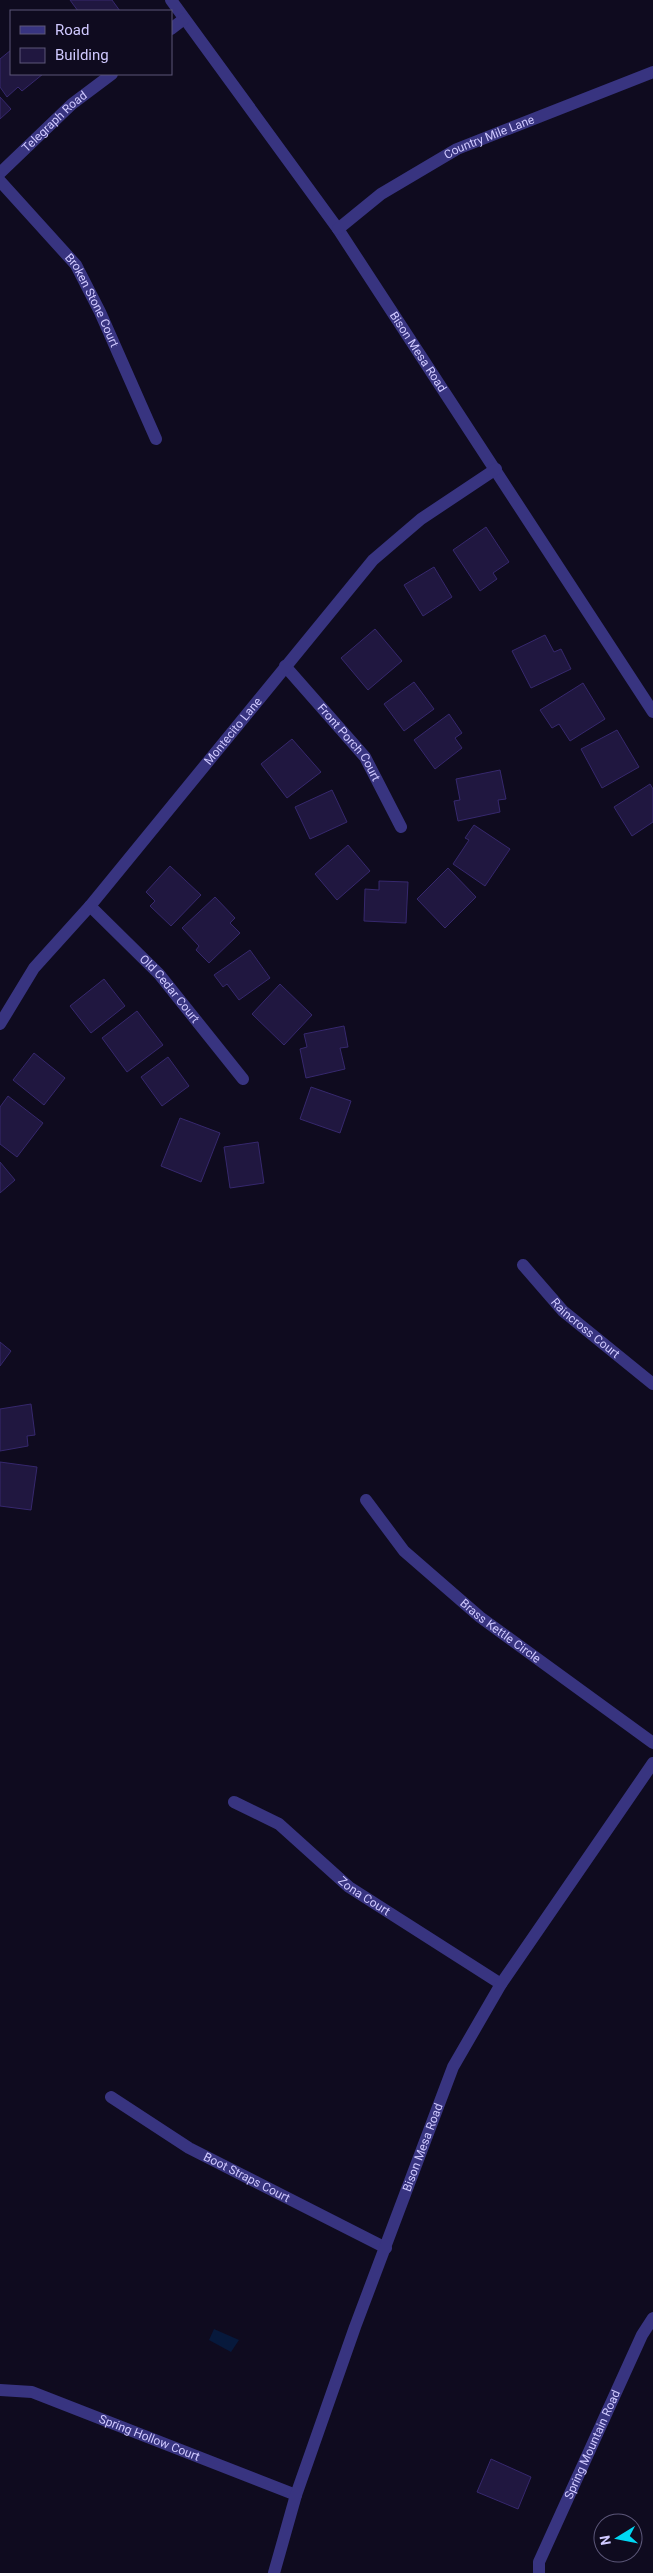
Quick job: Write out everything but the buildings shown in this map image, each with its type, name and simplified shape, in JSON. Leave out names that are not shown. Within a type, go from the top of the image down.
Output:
[{"type":"street","name":"Bison Mesa Road","points":[[171,0],[338,229],[653,712]]},
{"type":"street","points":[[172,28],[184,19]]},
{"type":"street","name":"Country Mile Lane","points":[[338,229],[381,194],[457,149],[653,72]]},
{"type":"street","name":"Telegraph Road","points":[[0,173],[72,104],[111,75]]},
{"type":"street","name":"Broken Stone Court","points":[[0,180],[76,265],[100,312],[156,439]]},
{"type":"street","name":"Montecito Lane","points":[[0,1024],[34,968],[90,906],[373,560],[421,518],[496,469]]},
{"type":"street","name":"Front Porch Court","points":[[285,666],[365,757],[401,827]]},
{"type":"street","name":"Old Cedar Court","points":[[90,906],[159,974],[243,1079]]},
{"type":"street","name":"Raincross Court","points":[[523,1265],[563,1311],[653,1384]]},
{"type":"street","name":"Brass Kettle Circle","points":[[366,1500],[404,1551],[480,1617],[653,1743]]},
{"type":"street","name":"Bison Mesa Road","points":[[274,2573],[296,2495],[355,2327],[453,2067],[501,1984],[653,1763]]},
{"type":"street","name":"Zona Court","points":[[234,1802],[279,1824],[349,1887],[501,1984]]},
{"type":"street","name":"Boot Straps Court","points":[[111,2097],[189,2148],[386,2248]]},
{"type":"street","name":"Spring Mountain Road","points":[[538,2573],[544,2553],[642,2335],[653,2318]]},
{"type":"street","name":"Spring Hollow Court","points":[[0,2390],[32,2392],[296,2495]]},
{"type":"water","points":[[214,2329],[239,2340],[231,2352],[209,2340]]}]
